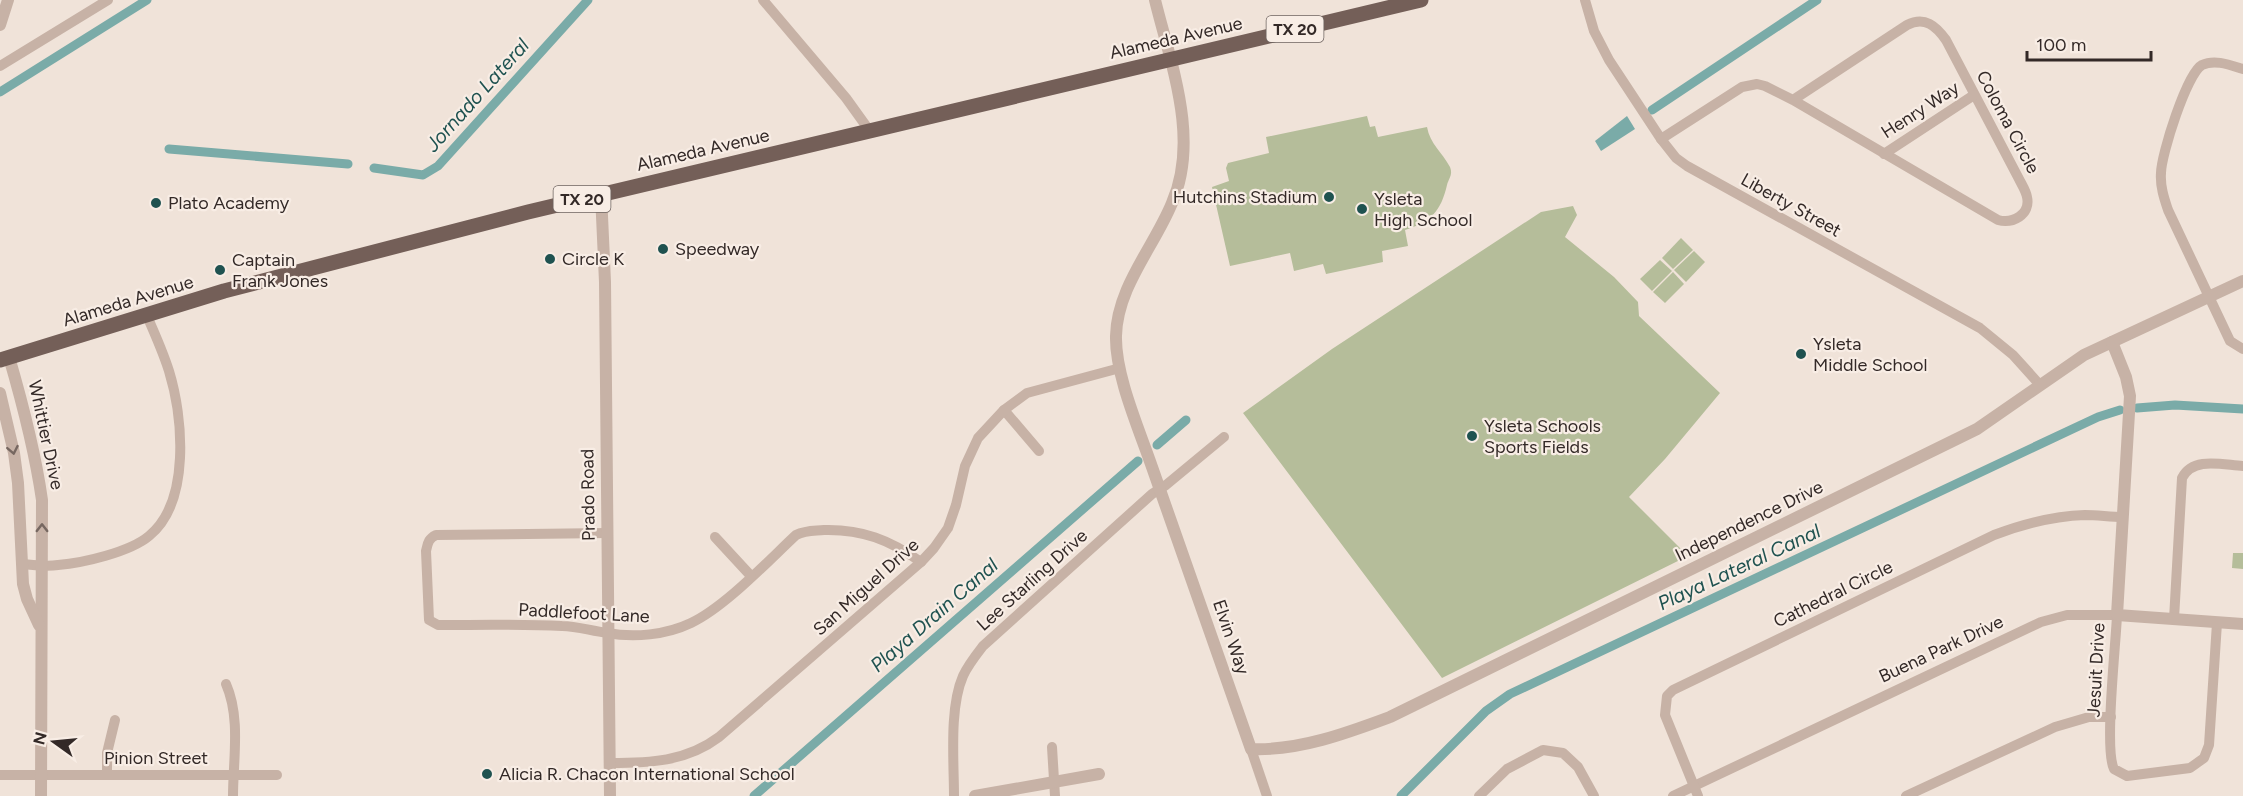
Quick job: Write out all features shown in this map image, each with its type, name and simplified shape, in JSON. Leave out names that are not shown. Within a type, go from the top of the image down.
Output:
[{"type":"main road","name":"Alameda Avenue","points":[[5,359],[224,291],[602,194],[1169,60],[1399,2],[1421,0]]},
{"type":"street","points":[[0,25],[8,0]]},
{"type":"street","points":[[0,66],[108,0]]},
{"type":"street","points":[[763,0],[846,98],[869,130]]},
{"type":"street","name":"Elvin Way","points":[[1155,0],[1183,124],[1184,164],[1172,203],[1123,302],[1116,337],[1120,368],[1143,442],[1267,796]]},
{"type":"street","name":"Liberty Street","points":[[1585,0],[1598,41],[1661,140],[1676,158],[1980,328],[2013,355],[2040,385]]},
{"type":"street","name":"Coloma Circle","points":[[1661,140],[1742,87],[1765,86],[1998,220],[2008,222],[2024,213],[2027,195],[1939,30],[1930,23],[1918,21],[1907,25],[1792,100]]},
{"type":"street","points":[[2243,69],[2210,62],[2203,64],[2194,72],[2183,96],[2162,161],[2161,183],[2168,210],[2208,296],[2230,340],[2243,349]]},
{"type":"street","name":"Henry Way","points":[[1884,154],[1974,95]]},
{"type":"street","name":"Prado Road","points":[[602,194],[605,282],[610,796]]},
{"type":"street","name":"Independence Drive","points":[[1251,749],[1325,739],[1390,717],[1977,429],[2084,355],[2243,281]]},
{"type":"street","points":[[21,564],[56,566],[126,548],[150,536],[170,511],[178,482],[176,399],[160,343],[147,316]]},
{"type":"street","name":"Jesuit Drive","points":[[2112,342],[2126,376],[2130,396],[2111,717],[2110,760],[2114,769],[2121,775],[2190,768],[2204,758],[2209,745],[2217,623]]},
{"type":"street","name":"Whittier Drive","points":[[5,359],[27,419],[36,457],[42,500],[41,796]]},
{"type":"street","name":"San Miguel Drive","points":[[610,763],[658,762],[689,754],[707,746],[921,562],[934,548],[948,528],[965,465],[978,438],[1004,410],[1028,393],[1120,368]]},
{"type":"street","name":"Whittier Drive","points":[[0,393],[14,453],[18,483],[21,564],[27,599],[40,629]]},
{"type":"street","points":[[1004,410],[1039,451]]},
{"type":"street","name":"Lee Starling Drive","points":[[954,796],[955,708],[963,676],[983,646],[1160,489],[1224,437]]},
{"type":"street","points":[[2174,619],[2182,478],[2189,468],[2198,464],[2243,466]]},
{"type":"street","name":"Cathedral Circle","points":[[1696,791],[1665,715],[1667,696],[1673,690],[1994,535],[2039,521],[2067,516],[2123,517]]},
{"type":"street","name":"Paddlefoot Lane","points":[[607,533],[436,535],[428,541],[426,551],[429,620],[438,625],[575,627],[608,634],[668,632],[691,623],[719,605],[796,535],[808,530],[850,531],[879,537],[921,562]]},
{"type":"street","points":[[715,537],[751,576]]},
{"type":"street","name":"Buena Park Drive","points":[[1673,796],[1696,791],[2041,622],[2067,615],[2118,615],[2243,624]]},
{"type":"street","points":[[226,684],[233,700],[235,720],[233,796]]},
{"type":"street","points":[[1906,796],[2055,727],[2089,717],[2111,717]]},
{"type":"street","points":[[107,774],[108,745],[115,720]]},
{"type":"street","points":[[1052,747],[1055,796]]},
{"type":"street","points":[[1484,795],[1507,769],[1543,750],[1563,753],[1578,767],[1594,796]]},
{"type":"street","points":[[975,796],[1099,774]]},
{"type":"street","name":"Pinion Street","points":[[0,775],[277,775]]},
{"type":"green space","name":"Hutchins Stadium","points":[[1367,116],[1370,127],[1375,126],[1378,137],[1427,127],[1433,143],[1450,167],[1450,176],[1438,209],[1422,223],[1405,230],[1408,246],[1382,251],[1383,262],[1326,274],[1323,264],[1294,271],[1290,253],[1230,266],[1212,187],[1229,181],[1226,168],[1228,163],[1269,153],[1266,137]]},
{"type":"green space","name":"Ysleta Schools Sports Fields","points":[[1573,206],[1577,215],[1565,237],[1614,277],[1638,302],[1639,316],[1720,393],[1665,459],[1629,497],[1688,556],[1442,678],[1243,413],[1332,349],[1541,212]]},
{"type":"green space","points":[[1681,238],[1693,250],[1673,269],[1662,258]]},
{"type":"green space","points":[[1694,251],[1705,262],[1686,282],[1674,270]]},
{"type":"green space","points":[[1660,260],[1672,271],[1652,291],[1640,279]]},
{"type":"green space","points":[[1673,272],[1684,284],[1665,303],[1653,292]]},
{"type":"green space","points":[[2233,553],[2243,553],[2243,569],[2232,568]]},
{"type":"water","points":[[1627,116],[1635,129],[1601,151],[1595,141]]},
{"type":"waterway","points":[[0,92],[147,0]]},
{"type":"waterway","name":"Jornado Lateral","points":[[374,168],[423,175],[438,166],[588,0]]},
{"type":"waterway","name":"Playa Drain Canal","points":[[1652,110],[1817,0]]},
{"type":"waterway","name":"Jornado Lateral","points":[[169,149],[348,164]]},
{"type":"waterway","name":"Playa Lateral Canal","points":[[2137,408],[2175,405],[2243,409]]},
{"type":"waterway","name":"Playa Lateral Canal","points":[[1401,796],[1486,711],[1510,694],[2098,417],[2120,410]]},
{"type":"waterway","name":"Playa Drain Canal","points":[[1157,445],[1186,420]]},
{"type":"waterway","name":"Playa Drain Canal","points":[[754,796],[1138,461]]},
{"type":"place","name":"Hutchins Stadium","points":[[1329,197]]},
{"type":"place","name":"Plato Academy","points":[[156,203]]},
{"type":"place","name":"Ysleta High School","points":[[1362,209]]},
{"type":"place","name":"Speedway","points":[[663,249]]},
{"type":"place","name":"Circle K","points":[[550,259]]},
{"type":"place","name":"Captain Frank Jones","points":[[220,270]]},
{"type":"place","name":"Ysleta Middle School","points":[[1801,354]]},
{"type":"place","name":"Ysleta Schools Sports Fields","points":[[1472,436]]},
{"type":"place","name":"Alicia R. Chacon International School","points":[[487,774]]}]
